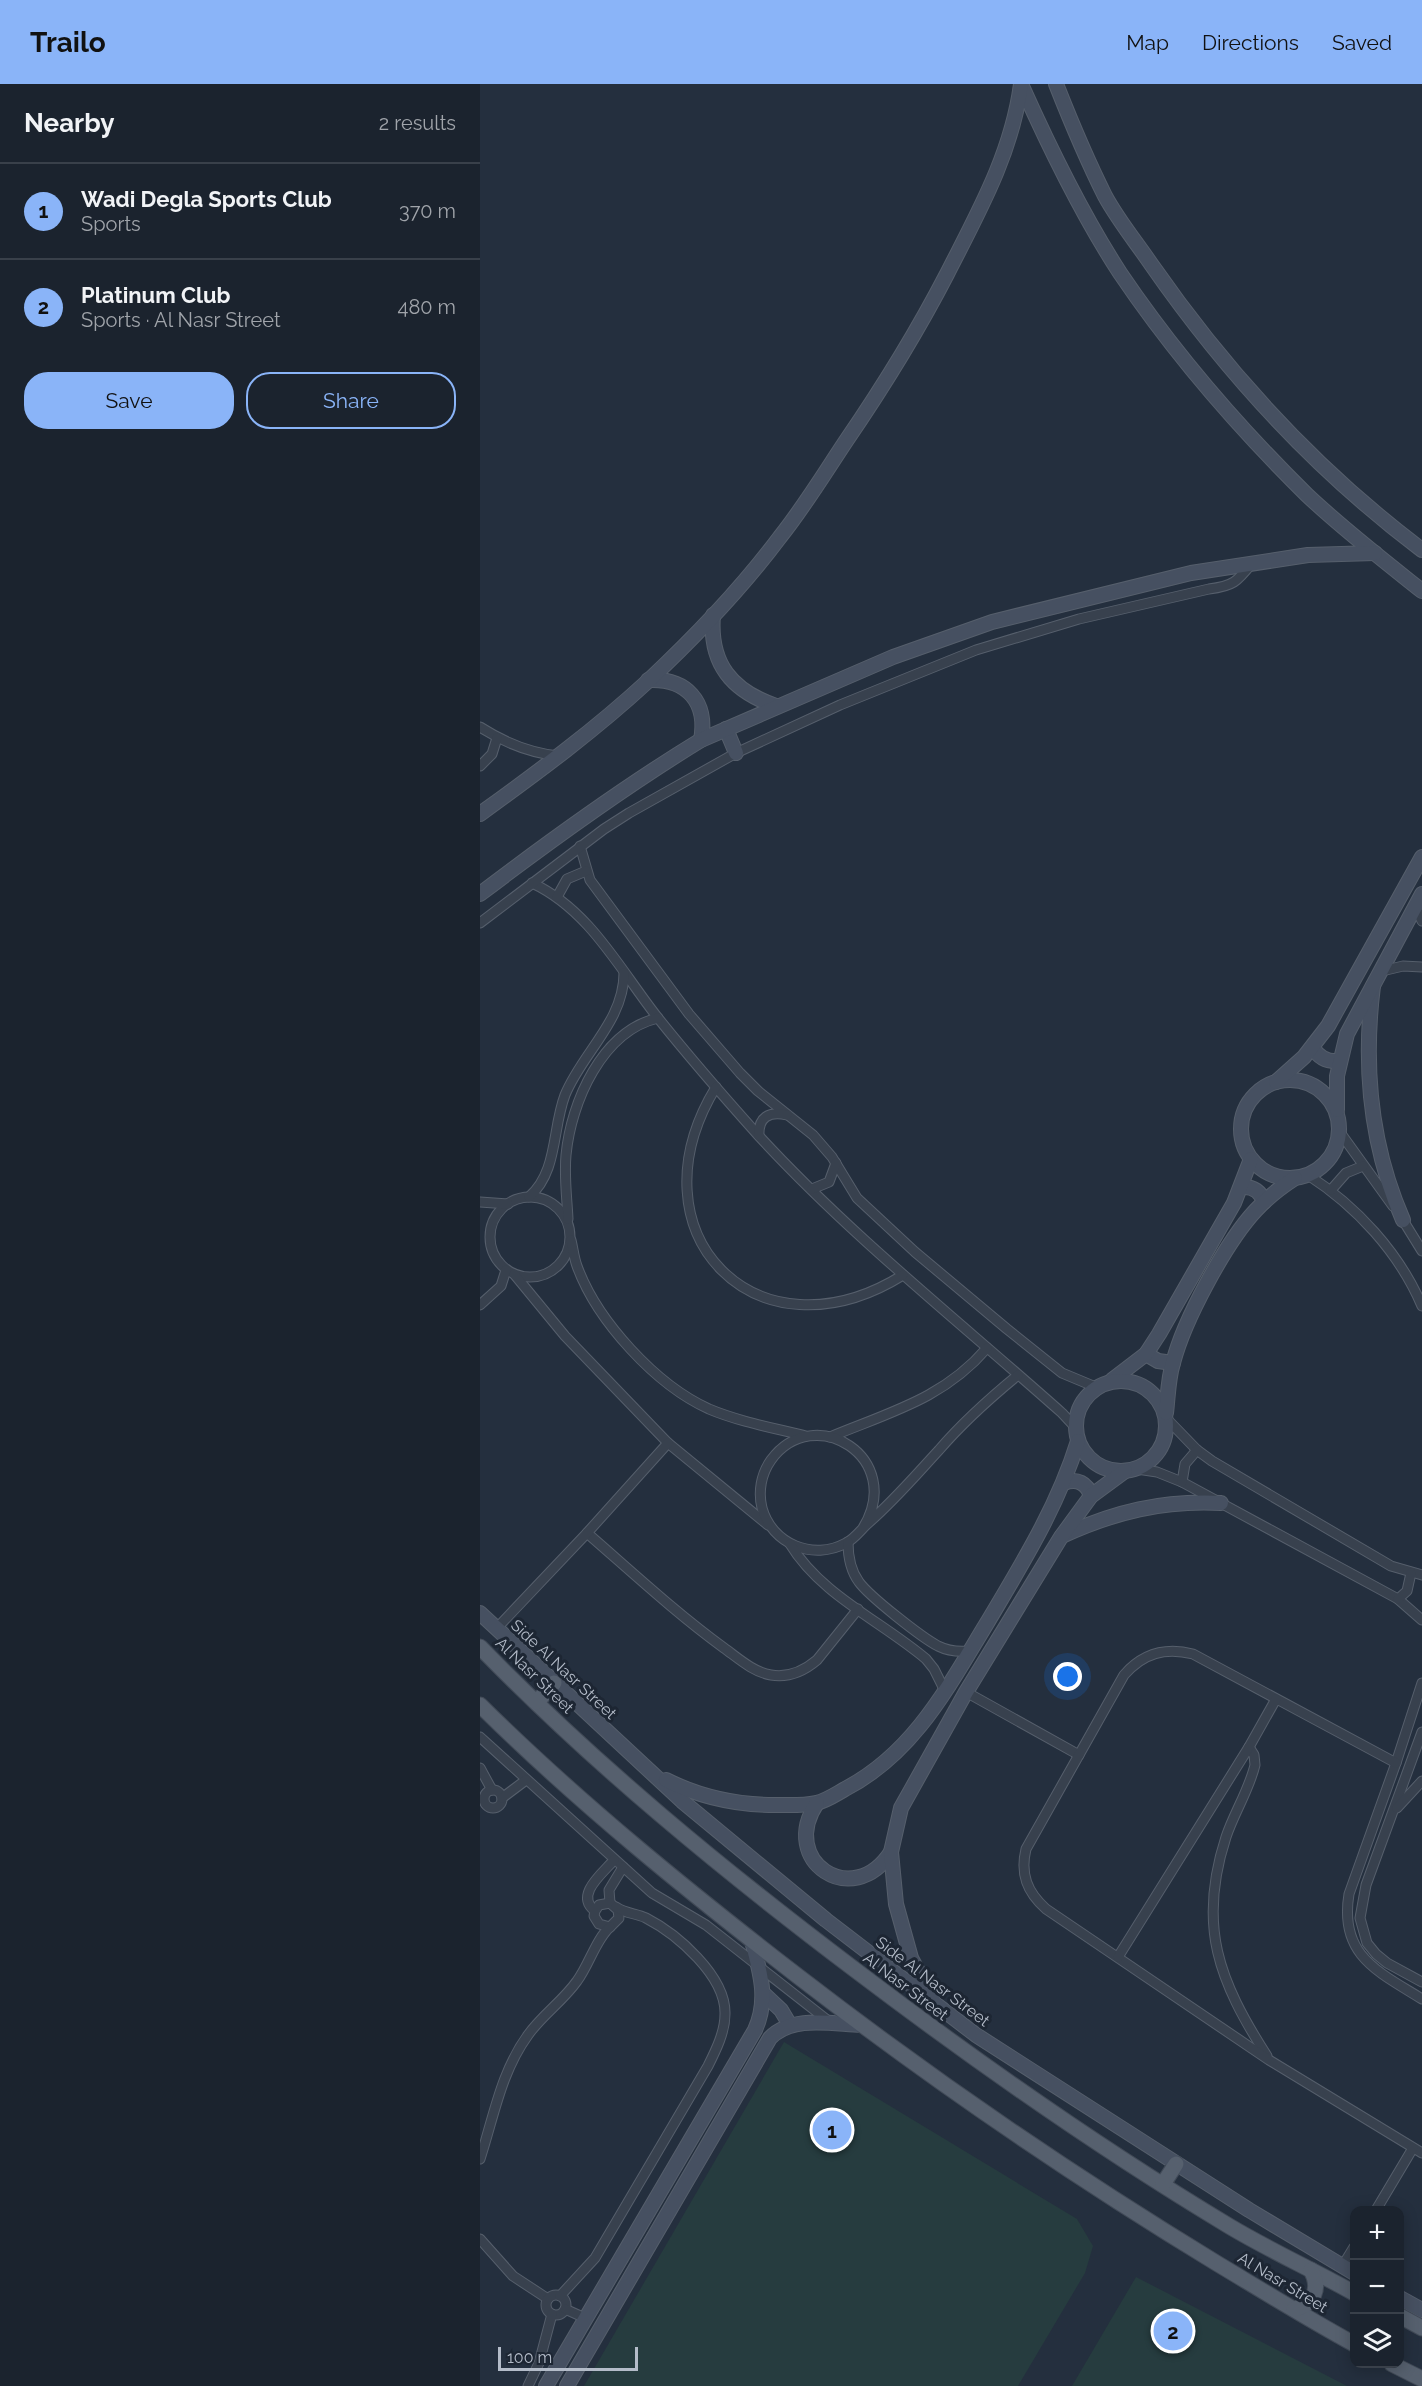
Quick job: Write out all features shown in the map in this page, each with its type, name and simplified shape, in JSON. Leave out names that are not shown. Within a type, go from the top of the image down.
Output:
[{"type":"main road","name":"Al Nasr Street","points":[[480,1647],[663,1817],[793,1923],[964,2052],[1230,2227],[1350,2291]]},
{"type":"main road","points":[[537,1702],[554,1683]]},
{"type":"main road","name":"Al Nasr Street","points":[[480,1705],[544,1766],[635,1846],[752,1941],[945,2087],[1120,2204],[1350,2342]]},
{"type":"main road","points":[[1163,2184],[1176,2164]]},
{"type":"main road","points":[[1294,2309],[1307,2304],[1316,2291],[1315,2277],[1311,2270]]},
{"type":"main road","points":[[1404,2318],[1422,2328]]},
{"type":"main road","points":[[1400,2368],[1422,2379]]},
{"type":"street","points":[[1021,84],[1057,162],[1099,239],[1121,274],[1221,406],[1308,495],[1422,591]]},
{"type":"street","points":[[480,814],[559,756],[648,680],[713,615],[780,538],[891,374],[935,296],[989,189],[1011,136],[1021,84]]},
{"type":"street","points":[[1056,84],[1107,198],[1174,297],[1233,371],[1307,451],[1374,513],[1422,550]]},
{"type":"street","points":[[480,894],[535,852],[701,740],[893,657],[993,622],[1144,583],[1252,563],[1335,553],[1375,553]]},
{"type":"street","points":[[480,923],[580,846],[629,813],[736,753],[840,705],[976,650],[1079,619],[1209,589],[1228,587],[1237,582],[1252,563]]},
{"type":"street","points":[[713,615],[714,645],[725,672],[746,693],[776,706]]},
{"type":"street","points":[[648,680],[662,679],[675,683],[692,695],[702,713],[701,740]]},
{"type":"street","points":[[480,727],[497,738],[539,754],[559,756]]},
{"type":"street","points":[[726,729],[736,753]]},
{"type":"street","points":[[480,766],[492,754],[497,738]]},
{"type":"street","points":[[580,846],[586,871],[639,949],[715,1046],[758,1091],[813,1135],[836,1163],[857,1198],[945,1278],[1062,1373],[1103,1385],[1119,1381],[1140,1384],[1156,1397],[1166,1417],[1197,1450],[1212,1461],[1391,1566],[1422,1575]]},
{"type":"street","points":[[1422,857],[1328,1026],[1313,1048],[1276,1082],[1256,1094],[1243,1113],[1242,1137],[1243,1145],[1251,1159],[1270,1174],[1301,1176],[1331,1190],[1358,1214],[1380,1238],[1422,1306]]},
{"type":"street","points":[[557,897],[567,879],[586,871]]},
{"type":"street","points":[[532,884],[557,897],[587,924],[658,1018],[759,1136],[812,1190],[903,1275],[1062,1413],[1092,1461],[1113,1471],[1157,1472],[1182,1482],[1398,1599],[1422,1620]]},
{"type":"street","points":[[1419,900],[1422,921]]},
{"type":"street","points":[[938,2006],[923,1983],[902,1931],[896,1904],[891,1852],[901,1808],[966,1692],[1060,1537],[1091,1496],[1107,1482],[1153,1458],[1163,1443],[1173,1363],[1190,1320],[1226,1251],[1240,1230],[1264,1202],[1301,1176],[1320,1168],[1330,1158],[1337,1145],[1339,1131],[1335,1089],[1339,1061],[1347,1034],[1419,900]]},
{"type":"street","points":[[1382,971],[1403,966],[1422,967]]},
{"type":"street","points":[[480,1202],[508,1204],[529,1197],[540,1187],[547,1171],[560,1113],[570,1083],[620,1002],[624,973]]},
{"type":"street","points":[[1373,986],[1368,1040],[1373,1121],[1385,1174],[1403,1220]]},
{"type":"street","points":[[658,1018],[644,1021],[629,1030],[600,1062],[580,1098],[571,1124],[566,1152],[565,1181],[576,1265],[598,1305],[627,1344],[658,1376],[685,1396],[722,1414],[809,1437],[830,1437],[842,1441],[862,1456],[874,1479],[874,1505],[863,1528]]},
{"type":"street","points":[[1313,1048],[1322,1058],[1339,1061]]},
{"type":"street","points":[[1276,1082],[1294,1080],[1312,1085],[1327,1096],[1337,1113]]},
{"type":"street","points":[[716,1087],[695,1128],[687,1173],[691,1219],[699,1240],[730,1278],[774,1301],[798,1306],[820,1306],[864,1296],[903,1275]]},
{"type":"street","points":[[759,1136],[759,1126],[764,1117],[773,1113],[789,1116]]},
{"type":"street","points":[[1339,1131],[1403,1220],[1422,1251]]},
{"type":"street","points":[[656,1776],[707,1797],[734,1802],[761,1805],[817,1803],[858,1782],[892,1757],[923,1723],[945,1691],[1026,1557],[1064,1483],[1077,1434],[1077,1418],[1084,1401],[1146,1354],[1242,1187],[1251,1159]]},
{"type":"street","points":[[812,1190],[829,1182],[836,1163]]},
{"type":"street","points":[[1331,1190],[1346,1173],[1363,1166]]},
{"type":"street","points":[[1242,1187],[1254,1189],[1261,1195],[1264,1202]]},
{"type":"street","points":[[529,1197],[550,1202],[562,1212],[569,1225]]},
{"type":"street","points":[[492,1250],[491,1228],[497,1214],[508,1204]]},
{"type":"street","points":[[480,1240],[492,1250],[500,1264],[510,1272],[565,1336],[668,1443],[790,1544],[812,1573],[926,1659],[941,1680],[945,1691]]},
{"type":"street","points":[[510,1272],[529,1278],[551,1272],[563,1261],[571,1240]]},
{"type":"street","points":[[480,1305],[501,1286],[510,1272]]},
{"type":"street","points":[[830,1437],[934,1394],[968,1369],[987,1348]]},
{"type":"street","points":[[1146,1354],[1158,1361],[1173,1363]]},
{"type":"street","points":[[790,1544],[813,1551],[837,1547],[848,1542],[908,1486],[966,1420],[1018,1375]]},
{"type":"street","points":[[772,1528],[762,1507],[761,1483],[765,1472],[778,1452],[788,1444],[809,1437]]},
{"type":"street","points":[[496,1629],[668,1443]]},
{"type":"street","points":[[1182,1482],[1185,1464],[1197,1450]]},
{"type":"street","points":[[1064,1483],[1074,1481],[1083,1484],[1091,1496]]},
{"type":"street","points":[[1060,1537],[1104,1518],[1148,1506],[1184,1502],[1221,1503]]},
{"type":"street","points":[[587,1533],[688,1622],[751,1667],[770,1675],[790,1675],[809,1667],[858,1609]]},
{"type":"street","points":[[848,1542],[850,1563],[859,1582],[866,1590],[938,1646],[953,1651],[969,1652]]},
{"type":"street","points":[[1398,1599],[1407,1591],[1411,1573]]},
{"type":"street","name":"Side Al Nasr Street","points":[[480,1613],[682,1801],[826,1920],[976,2035],[1249,2210],[1348,2269]]},
{"type":"street","points":[[1379,2206],[1417,2150],[1269,2060],[1036,1900],[1028,1889],[1023,1862],[1026,1849],[1124,1675],[1143,1658],[1155,1653],[1167,1650],[1193,1654],[1396,1763]]},
{"type":"street","points":[[1422,1683],[1349,1894],[1347,1910],[1348,1927],[1361,1956],[1372,1968],[1422,2000]]},
{"type":"street","points":[[966,1692],[1079,1755]]},
{"type":"street","points":[[1118,1957],[1249,1747],[1276,1699]]},
{"type":"street","points":[[1422,1732],[1366,1885],[1361,1905],[1361,1924],[1367,1943],[1387,1963],[1422,1982]]},
{"type":"street","points":[[480,1737],[652,1893],[706,1925],[833,2024]]},
{"type":"street","points":[[1249,1747],[1254,1755],[1255,1765],[1231,1822],[1218,1862],[1212,1896],[1213,1921],[1218,1954],[1230,1993],[1241,2016],[1269,2060]]},
{"type":"street","points":[[480,1768],[492,1790],[500,1793],[502,1798]]},
{"type":"street","points":[[480,1814],[499,1806],[502,1798],[526,1780]]},
{"type":"street","points":[[1393,1812],[1422,1781]]},
{"type":"street","points":[[480,1809],[486,1793],[492,1790]]},
{"type":"street","points":[[484,1798],[488,1807],[494,1808]]},
{"type":"street","points":[[817,1803],[809,1815],[805,1828],[806,1842],[810,1856],[819,1867],[831,1875],[845,1879],[859,1878],[878,1869],[891,1852]]},
{"type":"street","points":[[595,1911],[587,1902],[588,1892],[614,1860]]},
{"type":"street","points":[[619,1918],[613,1905],[611,1887],[623,1868]]},
{"type":"street","points":[[560,2296],[575,2282],[604,2245],[708,2066],[717,2049],[724,2023],[724,2003],[720,1989],[707,1970],[693,1954],[654,1923],[613,1905],[599,1905],[594,1916],[598,1924],[600,1941]]},
{"type":"street","points":[[480,2159],[502,2083],[517,2051],[538,2022],[576,1983],[610,1927],[619,1918],[631,1914]]},
{"type":"street","points":[[598,1924],[610,1927]]},
{"type":"street","points":[[546,2386],[755,2030],[762,2012],[764,1994],[752,1941]]},
{"type":"street","points":[[764,1994],[782,2010],[790,2025]]},
{"type":"street","points":[[567,2386],[770,2038],[790,2025],[861,2025]]},
{"type":"street","points":[[480,2239],[513,2276],[548,2299]]},
{"type":"street","points":[[554,2295],[560,2296],[565,2300],[565,2308],[561,2313],[552,2314],[547,2308],[548,2299],[554,2295]]},
{"type":"street","points":[[1404,2300],[1422,2310]]},
{"type":"street","points":[[565,2308],[585,2318]]},
{"type":"street","points":[[528,2386],[538,2363],[552,2314]]},
{"type":"green space","points":[[784,2042],[1077,2219],[1093,2246],[1085,2273],[1018,2386],[584,2386]]},
{"type":"green space","points":[[1136,2277],[1347,2386],[1072,2386]]},
{"type":"place","name":"Wadi Degla Sports Club","points":[[832,2130]]},
{"type":"place","name":"Platinum Club","points":[[1173,2331]]}]
